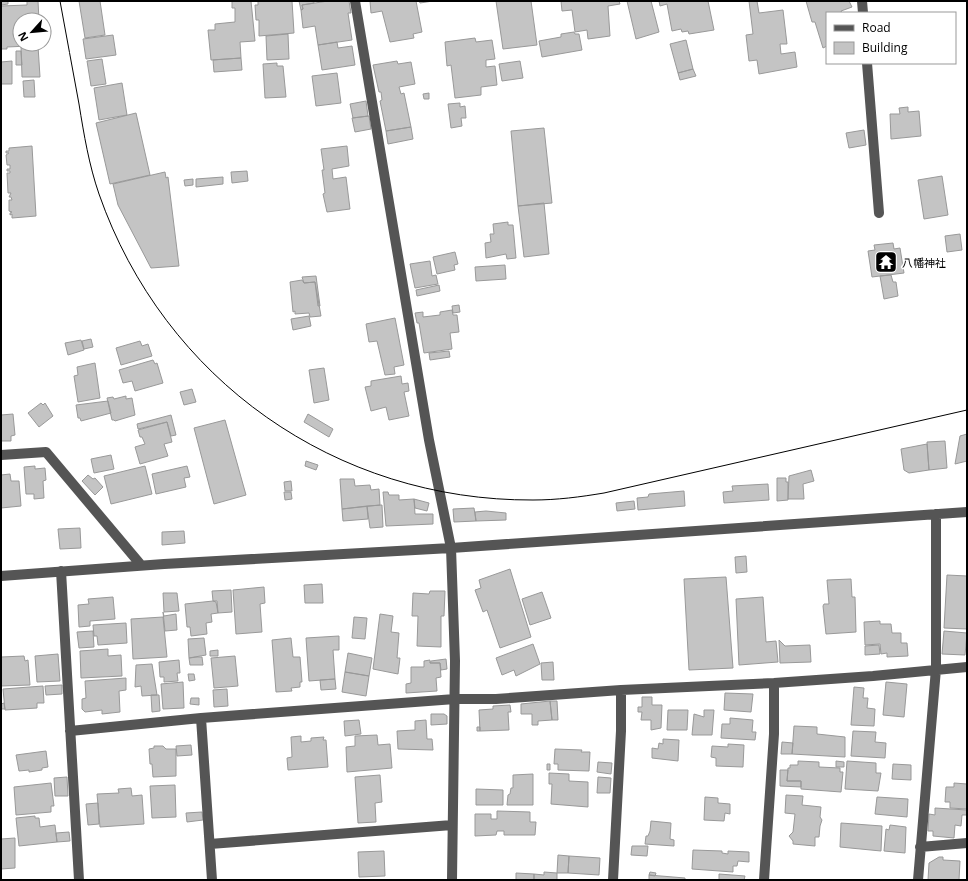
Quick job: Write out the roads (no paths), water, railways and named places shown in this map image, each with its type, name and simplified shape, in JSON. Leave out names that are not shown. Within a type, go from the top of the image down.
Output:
[{"type":"street","points":[[356,1],[429,440],[451,548],[455,699],[452,880]]},
{"type":"street","points":[[862,1],[863,12]]},
{"type":"street","points":[[867,64],[879,213]]},
{"type":"street","points":[[1,455],[46,452],[141,565]]},
{"type":"street","points":[[1,576],[141,565],[451,548],[967,512]]},
{"type":"street","points":[[918,880],[936,669],[936,514]]},
{"type":"street","points":[[61,571],[79,880]]},
{"type":"street","points":[[70,731],[201,718],[455,699],[496,700],[621,690],[774,683],[874,676],[967,667]]},
{"type":"street","points":[[764,880],[774,734],[774,683]]},
{"type":"street","points":[[613,880],[621,731],[621,690]]},
{"type":"street","points":[[201,718],[212,880]]},
{"type":"street","points":[[210,844],[452,825]]},
{"type":"street","points":[[920,847],[967,844]]},
{"type":"tram line","points":[[60,1],[92,172],[99,194],[128,261],[167,320],[213,373],[266,417],[326,453],[391,479],[460,495],[533,500],[551,499],[604,493],[967,410]]},
{"type":"place","name":"八幡神社","points":[[886,262]]}]
